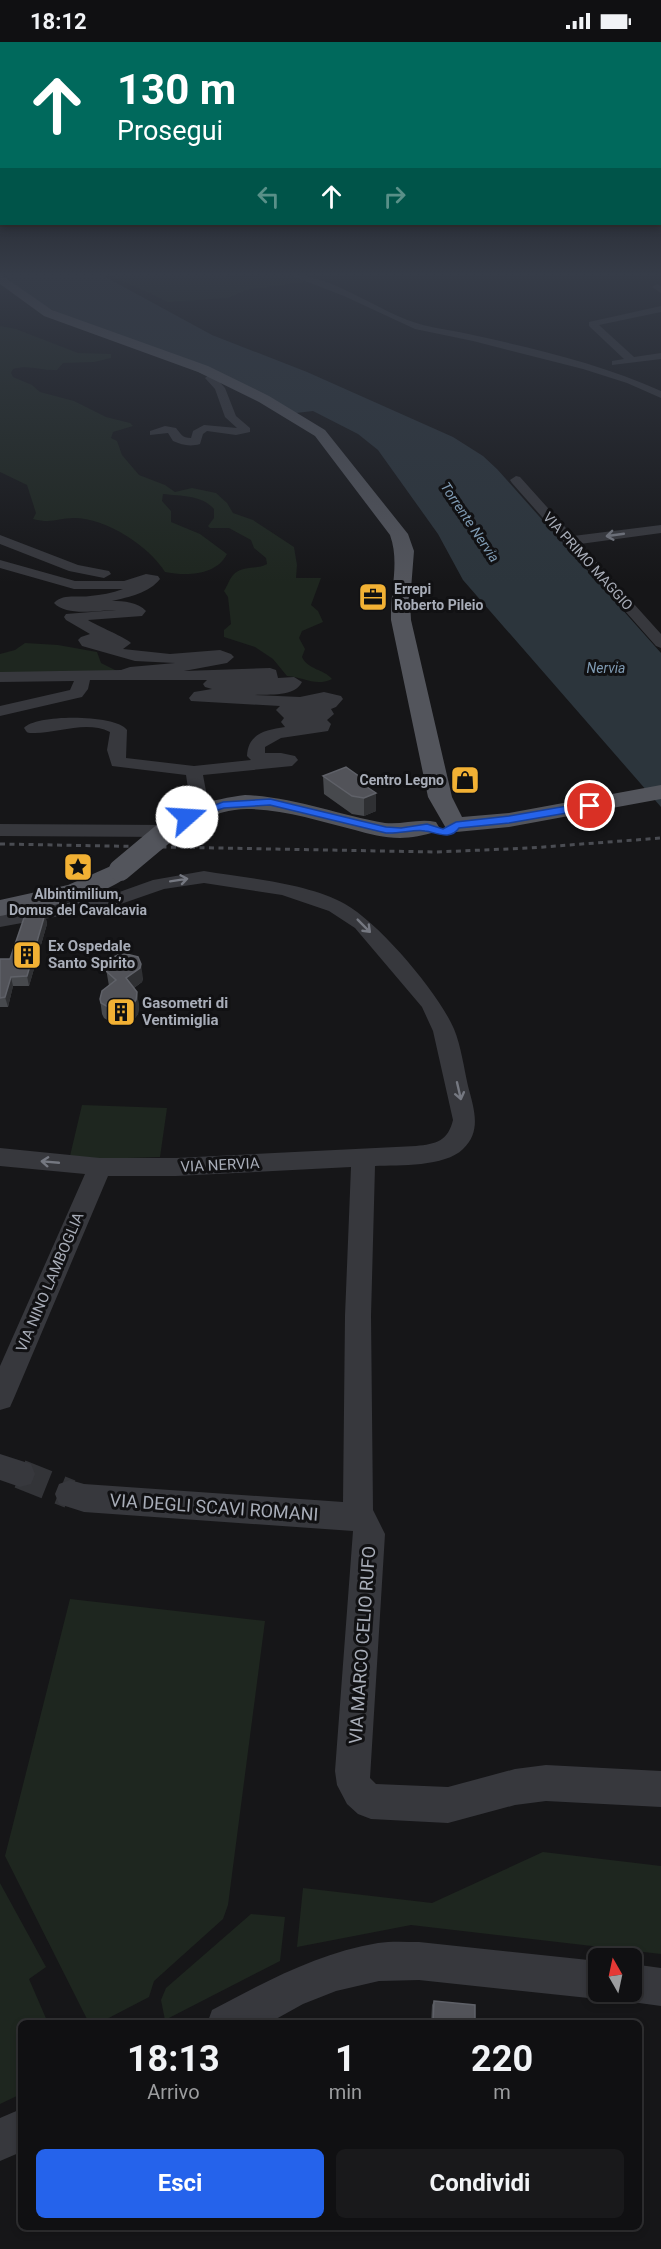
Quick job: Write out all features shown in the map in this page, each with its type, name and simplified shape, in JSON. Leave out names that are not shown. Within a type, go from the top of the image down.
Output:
[{"type":"main road","points":[[220,377],[264,399],[320,433],[399,534],[405,551],[400,602],[405,639],[443,816]]},
{"type":"main road","points":[[0,908],[70,893],[98,883],[120,870],[165,832],[187,817],[205,810],[238,803],[270,802],[386,830],[401,831],[443,816],[509,820],[661,792]]},
{"type":"street","points":[[154,433],[165,429],[172,430],[177,439],[196,442],[197,434],[204,428],[246,430],[231,417],[220,394],[220,388],[211,377]]},
{"type":"street","points":[[619,377],[661,395]]},
{"type":"street","points":[[647,389],[661,387]]},
{"type":"street","name":"VIA PRIMO MAGGIO","points":[[516,480],[661,643]]},
{"type":"street","points":[[569,541],[661,529]]},
{"type":"street","points":[[0,539],[74,568],[104,574],[97,576],[0,559]]},
{"type":"street","points":[[0,564],[74,585],[125,585],[152,578],[153,580],[144,586],[107,597],[88,601],[66,600],[61,604],[124,607],[139,610],[136,614],[71,617],[123,644],[116,646],[94,638],[86,640],[87,643],[99,648],[125,654],[181,659],[220,655],[226,657],[222,660],[196,662],[167,669],[132,671],[126,675]]},
{"type":"street","points":[[0,677],[126,675],[132,678],[270,673],[272,676],[263,679],[215,681],[211,684],[272,684],[286,681],[294,682],[293,685],[286,688],[200,695],[197,698],[200,700],[300,702],[324,697],[335,699],[330,704],[284,710],[289,714],[324,711],[326,714],[291,720],[289,723],[295,725],[318,723],[322,724],[322,727],[277,734],[261,740],[256,745],[256,756],[285,758],[288,762],[258,766],[194,771],[118,762],[116,750],[119,730],[110,726],[64,722],[32,728]]},
{"type":"street","points":[[0,711],[76,693],[80,689],[84,675]]},
{"type":"street","points":[[194,771],[199,802],[205,810]]},
{"type":"street","points":[[0,830],[165,832]]},
{"type":"street","name":"VIA NERVIA","points":[[0,921],[115,900],[160,884],[204,877],[286,890],[346,912],[362,924],[431,1004],[444,1031],[465,1120],[463,1133],[454,1144],[441,1152],[176,1167],[100,1167],[0,1157]]},
{"type":"street","name":"VIA MARCO CELIO RUFO","points":[[363,1158],[358,1316],[358,1517],[364,1521],[370,1534],[352,1771],[353,1785],[360,1795],[371,1801],[448,1805],[515,1787],[546,1784],[661,1789]]},
{"type":"street","name":"VIA NINO LAMBOGLIA","points":[[0,1398],[100,1167]]},
{"type":"street","name":"VIA DEGLI SCAVI ROMANI","points":[[70,1494],[95,1499],[358,1517]]},
{"type":"street","points":[[234,2020],[314,1980],[357,1965],[379,1962],[419,1961],[588,1979]]},
{"type":"street","points":[[642,1984],[661,1987]]},
{"type":"street","points":[[0,2140],[18,2131]]},
{"type":"shaded area","points":[[0,377],[13,377],[32,385],[40,392],[74,401],[106,417],[130,423],[133,426],[113,432],[111,438],[117,441],[122,455],[139,475],[165,485],[175,492],[192,488],[216,493],[227,503],[233,513],[253,520],[294,547],[297,565],[296,578],[321,578],[311,605],[318,611],[323,622],[302,631],[299,638],[305,649],[302,657],[308,665],[332,679],[315,682],[287,676],[273,659],[255,647],[224,637],[224,630],[231,624],[228,597],[224,591],[231,578],[242,569],[267,564],[266,558],[254,548],[251,540],[229,528],[210,528],[208,526],[214,518],[214,509],[209,504],[191,497],[163,494],[162,501],[171,511],[171,522],[200,534],[227,554],[216,567],[200,573],[165,572],[138,543],[113,528],[86,519],[68,518],[50,521],[33,519],[36,513],[27,485],[0,472]]},
{"type":"shaded area","points":[[25,643],[58,645],[97,652],[101,663],[117,671],[0,675],[0,654],[15,650]]},
{"type":"shaded area","points":[[82,1105],[167,1108],[160,1157],[95,1159],[70,1156]]},
{"type":"shaded area","points":[[70,1599],[265,1621],[228,1905],[223,1919],[154,1981],[149,1997],[105,2020],[87,2020],[5,1856]]},
{"type":"shaded area","points":[[543,1852],[661,1866],[661,1954],[642,1952],[642,1948],[609,1948],[411,1925],[297,1947],[303,1888],[432,1903]]},
{"type":"shaded area","points":[[0,1883],[46,1967],[29,1979],[47,2020],[18,2020],[18,2095],[0,2104]]},
{"type":"shaded area","points":[[251,1914],[285,1917],[280,1961],[165,2020],[161,2000],[166,1988]]},
{"type":"water","name":"Nervia","points":[[210,377],[318,377],[453,437],[483,456],[497,469],[661,653],[661,807],[463,580],[438,534],[378,450],[358,434],[313,411],[296,413]]},
{"type":"building","points":[[346,767],[363,779],[358,781],[376,793],[364,798],[352,796],[323,776]]},
{"type":"building","name":"Ex Ospedale Santo Spirito","points":[[45,914],[27,976],[11,977],[5,997],[0,998],[0,959],[10,959],[24,918]]},
{"type":"building","points":[[122,953],[138,957],[141,964],[140,968],[126,978],[137,992],[136,1000],[122,1009],[110,1008],[101,1003],[100,999],[102,991],[116,980],[106,971],[105,963]]},
{"type":"building","points":[[434,2001],[475,2005],[475,2020],[433,2020]]},
{"type":"tunnel","points":[[20,1474],[70,1494]]},
{"type":"railway","points":[[0,844],[436,852],[530,848],[661,838]]},
{"type":"place","name":"Errepi Roberto Pileio","points":[[373,597]]},
{"type":"place","name":"Centro Legno","points":[[465,780]]},
{"type":"place","name":"Albintimilium, Domus del Cavalcavia","points":[[78,867]]},
{"type":"place","name":"Ex Ospedale Santo Spirito","points":[[27,955]]},
{"type":"place","name":"Gasometri di Ventimiglia","points":[[121,1012]]},
{"type":"route","points":[[187,817],[205,810],[238,803],[270,802],[286,804],[386,830],[401,831],[427,827],[434,831],[448,832],[456,825],[509,820],[590,806]]},
{"type":"water label","name":"Torrente Nervia","points":[[470,522]]}]
